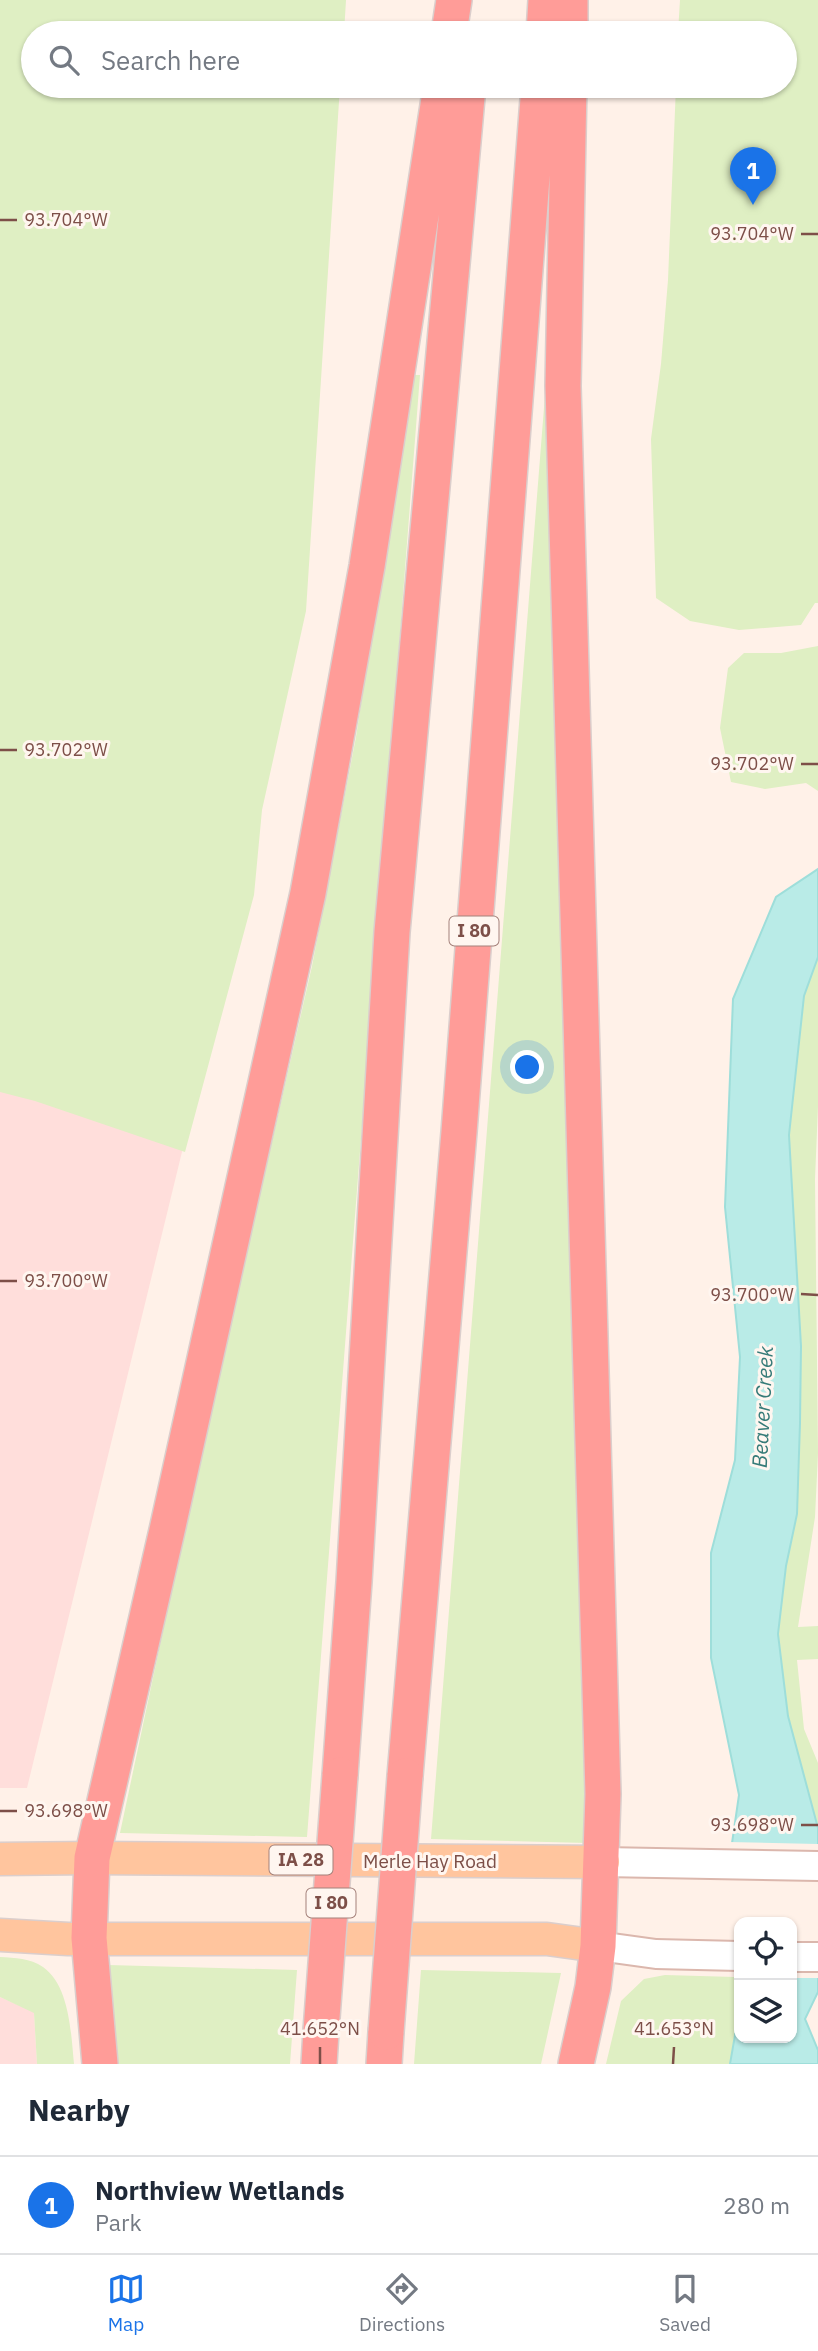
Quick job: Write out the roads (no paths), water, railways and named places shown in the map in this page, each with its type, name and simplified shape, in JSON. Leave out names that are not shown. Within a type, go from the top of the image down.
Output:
[{"type":"highway","points":[[451,21],[454,0]]},
{"type":"highway","points":[[474,21],[476,0]]},
{"type":"highway","points":[[545,21],[546,0]]},
{"type":"highway","points":[[570,0],[570,21]]},
{"type":"highway","points":[[100,2064],[89,1938],[92,1858],[308,893],[367,566],[439,98]]},
{"type":"highway","name":"I 80","points":[[320,2048],[355,1568],[392,932],[467,98]]},
{"type":"highway","name":"I 80","points":[[385,2048],[539,98]]},
{"type":"highway","points":[[569,98],[563,386],[597,1522],[603,1862],[593,1987],[576,2064]]},
{"type":"main road","name":"Merle Hay Road","points":[[0,1859],[603,1862],[818,1866]]},
{"type":"main road","points":[[0,1935],[89,1938],[547,1939],[656,1954],[734,1956]]},
{"type":"main road","points":[[797,1957],[818,1957]]},
{"type":"water","name":"Beaver Creek","points":[[818,869],[818,957],[804,996],[789,1135],[801,1346],[800,1423],[797,1514],[786,1566],[778,1634],[788,1716],[818,1828],[818,1992],[805,2019],[818,2050],[818,2064],[730,2064],[734,2041],[797,2043],[797,1917],[735,1917],[732,1843],[739,1795],[711,1658],[711,1553],[735,1460],[740,1357],[725,1207],[733,999],[776,897]]},
{"type":"place","name":"Northview Wetlands","points":[[753,205]]}]
